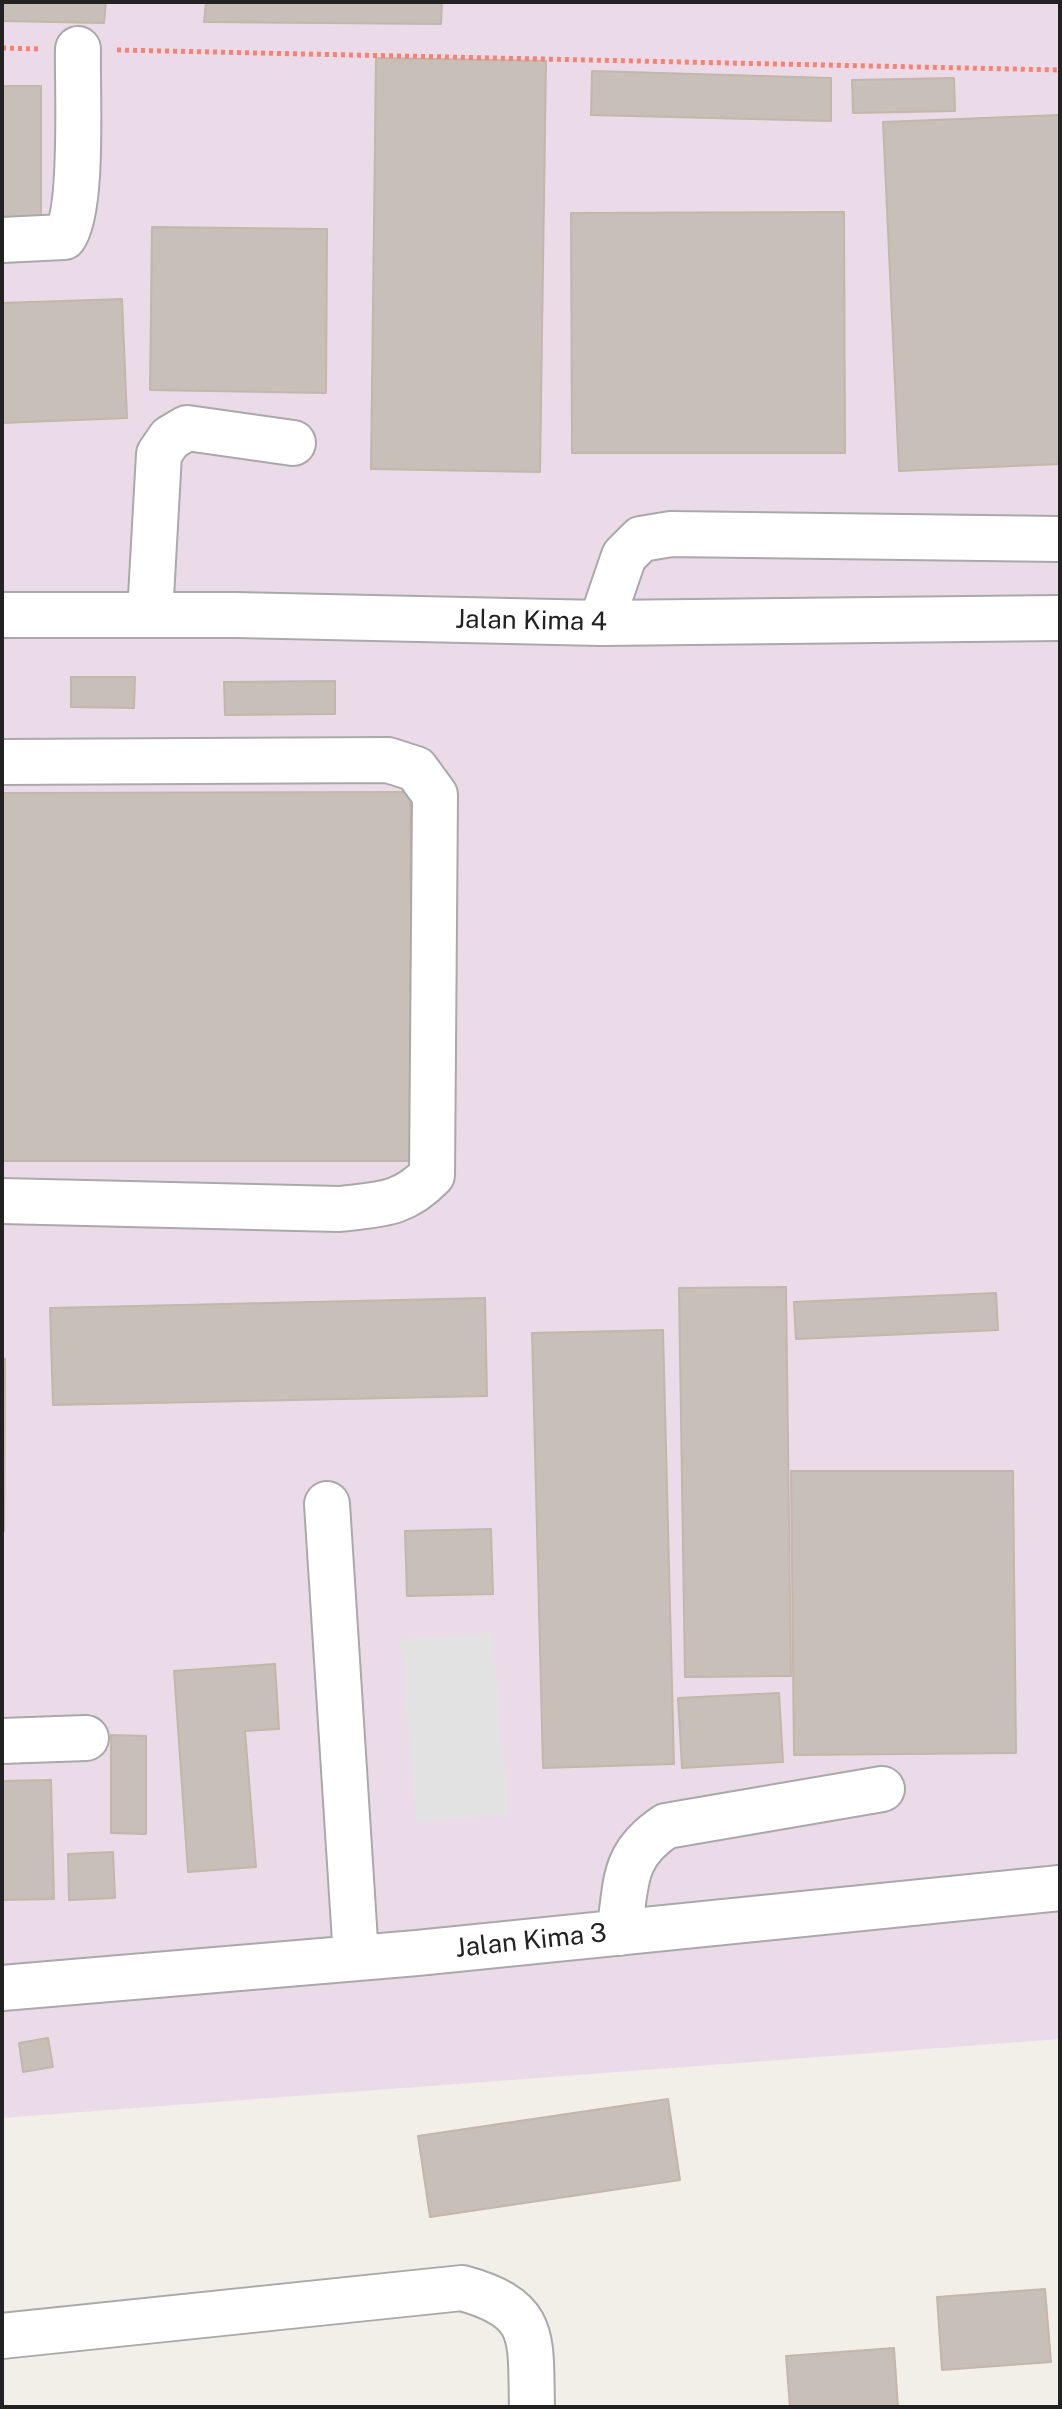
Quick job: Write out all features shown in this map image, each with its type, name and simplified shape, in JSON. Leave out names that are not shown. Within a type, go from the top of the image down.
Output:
[{"type":"street","points":[[2,240],[64,237],[71,228],[76,197],[78,49]]},
{"type":"street","points":[[150,615],[159,454],[170,438],[187,428],[293,443]]},
{"type":"street","points":[[601,623],[624,556],[641,539],[671,534],[1060,539]]},
{"type":"street","name":"Jalan Kima 4","points":[[2,615],[601,623],[1060,618]]},
{"type":"street","points":[[2,762],[388,760],[416,769],[435,795],[432,1175],[414,1194],[386,1203],[339,1209],[2,1201]]},
{"type":"street","points":[[327,1504],[356,1957]]},
{"type":"street","points":[[2,1741],[86,1738]]},
{"type":"street","points":[[619,1933],[631,1859],[648,1838],[666,1826],[882,1789]]},
{"type":"street","name":"Jalan Kima 3","points":[[2,1988],[619,1933],[1060,1888]]},
{"type":"street","points":[[2,2336],[462,2288],[493,2296],[523,2321],[531,2346],[532,2407]]},
{"type":"path","points":[[2,48],[1060,70]]},
{"type":"shaded area","points":[[2,2],[1060,2],[1060,2039],[2,2118]]},
{"type":"shaded area","points":[[492,1633],[509,1814],[417,1822],[400,1640]]},
{"type":"building","points":[[2,2],[106,2],[104,23],[2,21]]},
{"type":"building","points":[[206,2],[442,2],[441,24],[204,22]]},
{"type":"building","points":[[376,58],[546,61],[540,472],[371,469]]},
{"type":"building","points":[[592,71],[831,78],[831,121],[591,115]]},
{"type":"building","points":[[954,78],[955,111],[853,113],[852,80]]},
{"type":"building","points":[[2,86],[41,86],[41,227],[2,226]]},
{"type":"building","points":[[1060,115],[1060,464],[899,471],[883,122]]},
{"type":"building","points":[[844,212],[845,453],[572,453],[571,213]]},
{"type":"building","points":[[152,227],[327,229],[326,393],[150,390]]},
{"type":"building","points":[[122,299],[127,418],[2,423],[2,303]]},
{"type":"building","points":[[71,677],[135,677],[134,708],[71,707]]},
{"type":"building","points":[[335,681],[335,714],[225,715],[224,682]]},
{"type":"building","points":[[410,792],[413,1161],[2,1161],[2,793]]},
{"type":"building","points":[[786,1287],[791,1676],[685,1677],[679,1288]]},
{"type":"building","points":[[996,1293],[998,1330],[796,1339],[794,1302]]},
{"type":"building","points":[[485,1298],[487,1396],[53,1405],[50,1308]]},
{"type":"building","points":[[663,1330],[674,1764],[543,1768],[532,1333]]},
{"type":"building","points":[[2,1359],[5,1359],[4,1531],[2,1531]]},
{"type":"building","points":[[791,1471],[1013,1471],[1016,1753],[794,1755]]},
{"type":"building","points":[[491,1529],[493,1594],[407,1596],[405,1531]]},
{"type":"building","points":[[275,1664],[279,1729],[245,1731],[256,1867],[188,1872],[174,1671]]},
{"type":"building","points":[[779,1693],[783,1762],[682,1768],[678,1698]]},
{"type":"building","points":[[111,1735],[146,1736],[146,1834],[111,1833]]},
{"type":"building","points":[[51,1780],[54,1899],[2,1900],[2,1781]]},
{"type":"building","points":[[113,1852],[115,1898],[69,1900],[68,1854]]},
{"type":"building","points":[[48,2038],[53,2067],[23,2072],[19,2043]]},
{"type":"building","points":[[668,2099],[680,2180],[430,2217],[418,2136]]},
{"type":"building","points":[[1045,2289],[1051,2362],[942,2370],[937,2297]]},
{"type":"building","points":[[894,2348],[898,2407],[790,2407],[786,2356]]}]
